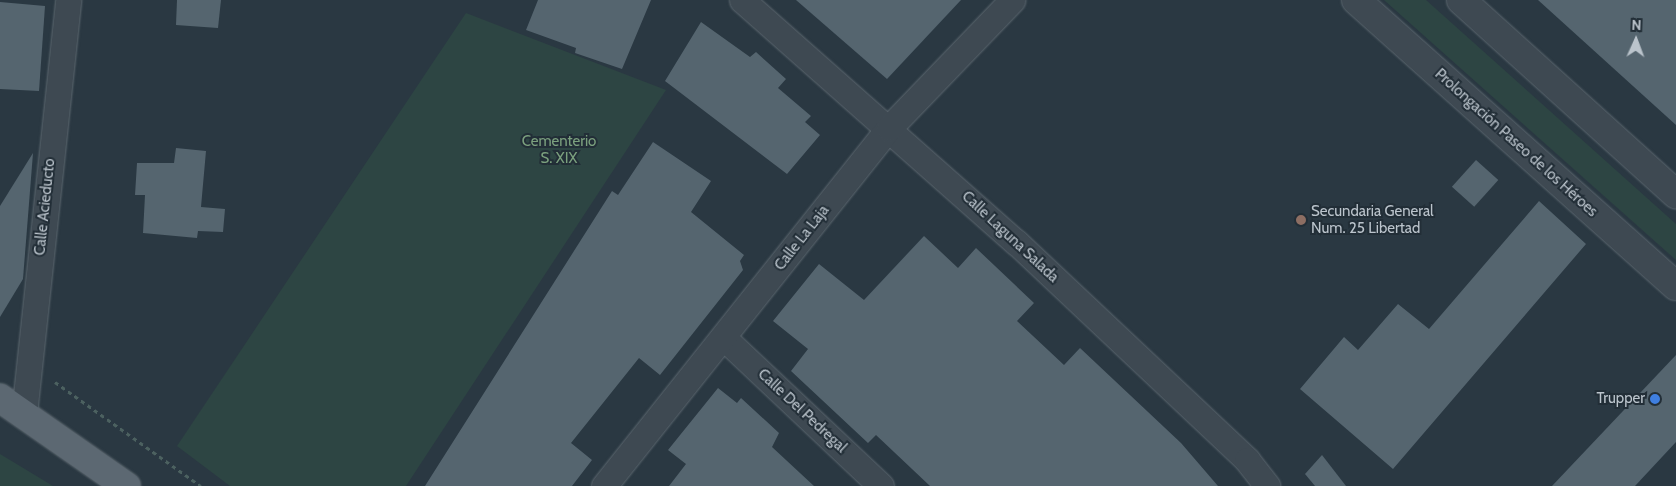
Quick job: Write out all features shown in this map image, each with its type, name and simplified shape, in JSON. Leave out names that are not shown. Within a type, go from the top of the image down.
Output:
[{"type":"main road","points":[[0,398],[126,486]]},
{"type":"street","name":"Calle Acieducto","points":[[24,414],[68,0]]},
{"type":"street","name":"Calle Laguna Salada","points":[[742,0],[1016,242],[1239,453],[1267,486]]},
{"type":"street","name":"Calle La Laja","points":[[604,486],[889,128],[1012,0]]},
{"type":"street","name":"Prolongación Paseo de los Héroes","points":[[1356,0],[1676,286]]},
{"type":"street","points":[[1461,0],[1676,194]]},
{"type":"street","name":"Calle Del Pedregal","points":[[723,336],[881,486]]},
{"type":"path","points":[[28,364],[201,486]]},
{"type":"green space","points":[[1384,0],[1426,0],[1676,224],[1676,260]]},
{"type":"green space","name":"Cementerio S. XIX","points":[[466,13],[666,90],[406,486],[230,486],[177,446]]},
{"type":"green space","points":[[0,454],[53,486],[0,486]]},
{"type":"building","points":[[177,0],[221,0],[218,28],[176,25]]},
{"type":"building","points":[[538,0],[651,0],[622,69],[575,53],[576,48],[526,30]]},
{"type":"building","points":[[796,0],[961,0],[887,79]]},
{"type":"building","points":[[1538,0],[1676,0],[1676,125]]},
{"type":"building","points":[[0,2],[45,6],[39,91],[0,89]]},
{"type":"building","points":[[701,22],[750,57],[756,52],[786,79],[778,88],[811,116],[805,122],[820,135],[787,174],[665,81]]},
{"type":"building","points":[[653,142],[711,181],[691,212],[744,255],[740,261],[743,270],[660,375],[639,358],[571,443],[592,460],[572,486],[425,486],[612,191],[618,195]]},
{"type":"building","points":[[176,148],[206,151],[201,207],[225,209],[223,232],[198,231],[197,238],[143,233],[145,195],[135,195],[137,163],[174,163]]},
{"type":"building","points":[[33,153],[23,279],[0,317],[0,206]]},
{"type":"building","points":[[1476,160],[1498,180],[1474,207],[1452,187]]},
{"type":"building","points":[[1539,201],[1586,244],[1393,469],[1300,389],[1344,337],[1358,350],[1398,304],[1429,329]]},
{"type":"building","points":[[924,236],[958,268],[976,248],[1034,303],[1017,321],[1064,365],[1080,348],[1181,443],[1218,486],[930,486],[876,435],[868,443],[791,371],[808,349],[773,321],[819,264],[864,300]]},
{"type":"building","name":"Trupper","points":[[1676,355],[1676,442],[1635,486],[1552,486]]},
{"type":"building","points":[[718,388],[737,403],[741,398],[779,433],[772,447],[814,486],[669,486],[686,464],[668,450]]},
{"type":"building","points":[[1322,455],[1346,486],[1315,486],[1305,474]]},
{"type":"place","name":"Secundaria General Num. 25 Libertad","points":[[1301,220]]},
{"type":"place","name":"Trupper","points":[[1655,399]]}]
